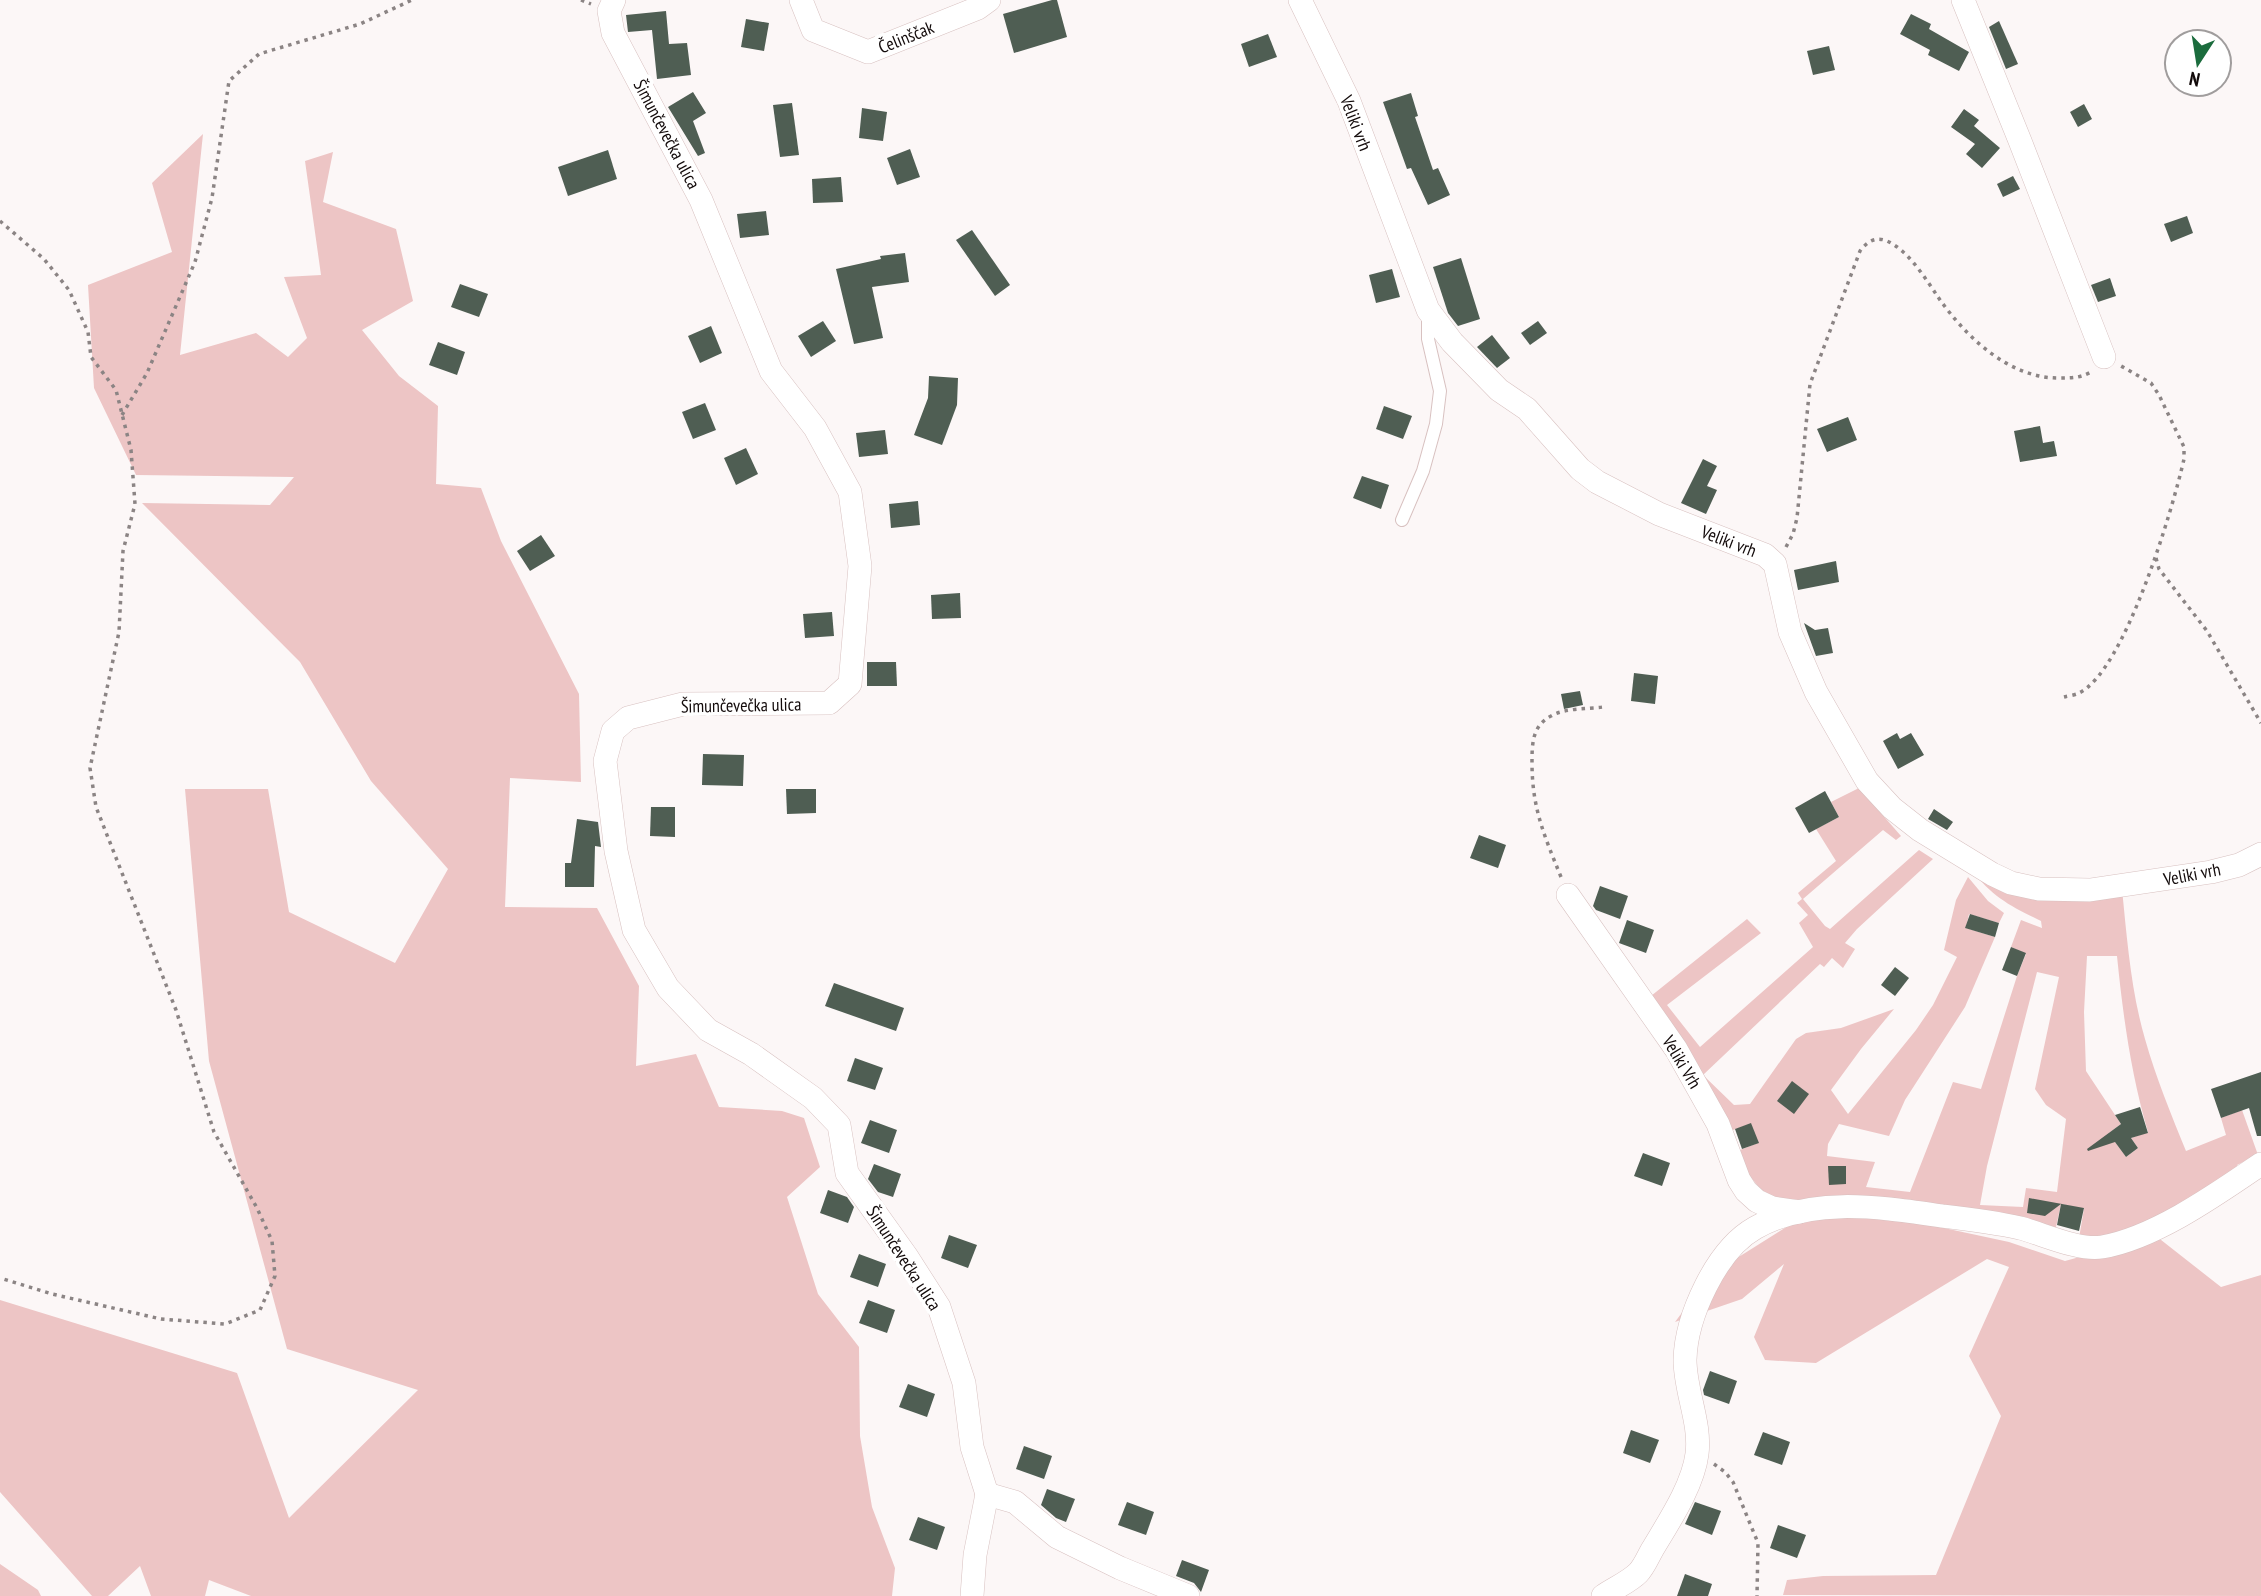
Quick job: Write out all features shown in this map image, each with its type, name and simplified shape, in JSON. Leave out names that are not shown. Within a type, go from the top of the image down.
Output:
[{"type":"street","name":"Šimunčevečka ulica","points":[[614,0],[609,11],[613,33],[701,200],[771,371],[815,428],[850,492],[860,566],[850,684],[829,703],[683,704],[628,718],[614,731],[605,761],[616,851],[634,930],[668,988],[708,1030],[751,1054],[813,1098],[839,1125],[847,1173],[939,1307],[964,1383],[972,1447],[987,1494],[975,1555],[972,1596]]},
{"type":"street","name":"Čelinščak","points":[[801,0],[813,30],[869,52],[978,8],[989,0]]},
{"type":"street","name":"Veliki vrh","points":[[1300,0],[1349,101],[1428,310],[1483,376],[1527,409],[1580,469],[1597,482],[1659,514],[1765,555],[1776,564],[1790,632],[1816,692],[1867,781],[1892,808],[1920,830],[1992,874],[2011,883],[2039,890],[2090,890],[2211,872],[2239,865],[2261,854]]},
{"type":"street","points":[[1963,0],[2104,357]]},
{"type":"street","name":"Veliki Vrh","points":[[1568,895],[1676,1049],[1718,1124],[1739,1180],[1746,1191],[1772,1208],[1799,1212]]},
{"type":"street","points":[[1602,1596],[1638,1573],[1672,1517],[1687,1486],[1697,1455],[1694,1415],[1685,1362],[1688,1336],[1696,1310],[1720,1261],[1731,1246],[1755,1228],[1820,1207],[1888,1208],[2003,1224],[2086,1248],[2101,1248],[2126,1241],[2164,1224],[2261,1164]]},
{"type":"street","points":[[987,1494],[1015,1503],[1057,1536],[1078,1547],[1188,1596]]},
{"type":"lane","points":[[1402,520],[1423,471],[1438,413],[1440,391],[1428,339],[1428,310]]},
{"type":"path","points":[[122,415],[147,373],[195,262],[212,198],[229,82],[259,54],[360,24],[412,0]]},
{"type":"path","points":[[0,221],[44,259],[69,290],[88,331],[91,357],[116,390],[131,450],[135,504],[123,551],[119,632],[90,768],[96,807],[176,1010],[214,1132],[257,1208],[272,1241],[275,1276],[260,1310],[225,1324],[161,1319],[52,1294],[0,1278]]},
{"type":"path","points":[[1773,562],[1786,547],[1797,518],[1810,384],[1860,251],[1867,242],[1875,239],[1886,240],[1902,251],[1947,311],[1969,334],[2016,369],[2052,378],[2082,377],[2094,371],[2104,357],[2140,375],[2151,383],[2159,395],[2184,447],[2181,472],[2135,613],[2114,654],[2094,680],[2080,693],[2064,697]]},
{"type":"path","points":[[2155,556],[2159,569],[2207,631],[2261,723]]},
{"type":"path","points":[[1568,895],[1541,827],[1532,791],[1532,743],[1535,732],[1553,713],[1603,707]]},
{"type":"path","points":[[1697,1455],[1725,1472],[1733,1482],[1758,1543],[1757,1596]]},
{"type":"shaded area","points":[[203,134],[180,355],[256,333],[288,357],[307,338],[284,277],[321,275],[305,161],[333,152],[323,202],[396,229],[413,301],[362,330],[399,376],[438,406],[436,484],[481,488],[501,541],[579,694],[581,782],[510,778],[505,907],[597,908],[639,986],[636,1066],[696,1054],[719,1107],[782,1111],[804,1118],[820,1167],[787,1197],[818,1294],[859,1347],[860,1436],[872,1507],[895,1568],[892,1596],[251,1596],[209,1580],[205,1596],[151,1596],[140,1566],[108,1596],[92,1596],[0,1492],[0,1300],[237,1373],[289,1518],[418,1390],[287,1349],[209,1061],[185,789],[268,789],[289,912],[395,963],[448,869],[371,781],[300,662],[142,503],[270,505],[294,477],[136,475],[94,388],[88,285],[172,252],[152,183]]},
{"type":"shaded area","points":[[1859,788],[1901,836],[1896,840],[1883,830],[1803,899],[1830,929],[1919,850],[1933,859],[1845,943],[1855,949],[1843,968],[1832,958],[1824,967],[1820,964],[1703,1075],[1734,1105],[1750,1104],[1796,1039],[1806,1033],[1841,1028],[1894,1009],[1831,1090],[1848,1114],[1933,1005],[1957,957],[1944,950],[1956,900],[1968,877],[1988,901],[2004,913],[1999,923],[1969,914],[1966,928],[1995,937],[1965,1007],[1905,1100],[1889,1136],[1839,1124],[1828,1144],[1827,1156],[1875,1162],[1866,1187],[1910,1192],[1953,1082],[1981,1089],[2026,954],[2011,947],[2021,920],[2042,928],[2041,921],[2003,900],[1972,870],[2122,889],[2130,965],[2140,1021],[2159,1082],[2186,1151],[2226,1135],[2221,1118],[2242,1110],[2258,1155],[2237,1165],[2239,1172],[2131,1235],[2079,1238],[2084,1209],[2061,1204],[2056,1227],[2048,1228],[1825,1201],[1776,1199],[1763,1192],[1748,1174],[1740,1150],[1758,1143],[1751,1124],[1728,1129],[1651,996],[1747,919],[1761,933],[1667,1005],[1700,1047],[1813,947],[1799,923],[1808,915],[1797,903],[1802,899],[1798,893],[1836,861],[1816,829],[1839,817],[1831,802]],"holes":[[[2087,956],[2117,956],[2128,1045],[2148,1132],[2131,1138],[2138,1148],[2126,1157],[2109,1133],[2121,1124],[2086,1071],[2084,1012]],[[2037,972],[2059,977],[2035,1089],[2046,1105],[2066,1119],[2057,1192],[2026,1188],[2023,1207],[1980,1205],[1987,1166]]]},
{"type":"shaded area","points":[[1848,1216],[1930,1225],[2009,1242],[2065,1261],[2156,1236],[2221,1287],[2261,1275],[2261,1596],[1783,1595],[1787,1580],[1823,1576],[1936,1575],[2001,1416],[1969,1356],[2009,1267],[1987,1259],[1816,1363],[1765,1360],[1754,1337],[1784,1264],[1742,1299],[1675,1322],[1710,1275],[1796,1221]]},
{"type":"shaded area","points":[[0,1564],[38,1590],[41,1596],[0,1596]]},
{"type":"building","points":[[1057,0],[1067,37],[1014,53],[1003,14]]},
{"type":"building","points":[[666,11],[669,44],[687,43],[691,75],[657,79],[652,30],[628,32],[626,15]]},
{"type":"building","points":[[1911,14],[1931,24],[1929,29],[1969,52],[1959,71],[1928,55],[1930,50],[1900,34]]},
{"type":"building","points":[[746,19],[769,23],[764,51],[741,47]]},
{"type":"building","points":[[1999,21],[2018,64],[2006,69],[1989,27]]},
{"type":"building","points":[[1268,34],[1277,57],[1249,67],[1241,44]]},
{"type":"building","points":[[1829,46],[1835,70],[1813,75],[1807,51]]},
{"type":"building","points":[[693,92],[706,113],[693,121],[705,153],[698,156],[668,107]]},
{"type":"building","points":[[1411,93],[1418,116],[1415,117],[1433,170],[1438,168],[1450,195],[1428,205],[1411,168],[1407,169],[1383,102]]},
{"type":"building","points":[[792,103],[799,155],[780,157],[773,105]]},
{"type":"building","points":[[2084,104],[2092,119],[2078,127],[2070,112]]},
{"type":"building","points":[[862,108],[887,112],[883,141],[859,138]]},
{"type":"building","points":[[1964,109],[1979,120],[1974,126],[2000,148],[1982,168],[1966,154],[1975,144],[1951,127]]},
{"type":"building","points":[[910,149],[920,177],[897,185],[887,158]]},
{"type":"building","points":[[608,150],[617,179],[568,196],[558,167]]},
{"type":"building","points":[[2013,176],[2020,189],[2003,197],[1997,184]]},
{"type":"building","points":[[841,177],[843,202],[813,203],[812,179]]},
{"type":"building","points":[[766,211],[769,235],[740,238],[737,214]]},
{"type":"building","points":[[2187,216],[2193,233],[2171,242],[2164,224]]},
{"type":"building","points":[[972,230],[1010,285],[995,296],[956,240]]},
{"type":"building","points":[[905,253],[909,282],[872,287],[883,338],[854,344],[836,269],[881,259],[880,256]]},
{"type":"building","points":[[1461,258],[1480,319],[1458,326],[1448,313],[1433,267]]},
{"type":"building","points":[[1392,269],[1400,297],[1376,303],[1369,275]]},
{"type":"building","points":[[2110,278],[2116,296],[2098,302],[2091,285]]},
{"type":"building","points":[[460,284],[488,294],[479,317],[451,307]]},
{"type":"building","points":[[823,321],[836,341],[811,357],[798,336]]},
{"type":"building","points":[[1538,321],[1547,333],[1530,345],[1521,333]]},
{"type":"building","points":[[711,326],[722,353],[700,363],[688,336]]},
{"type":"building","points":[[1492,335],[1510,358],[1497,368],[1477,347]]},
{"type":"building","points":[[438,342],[465,352],[457,375],[429,365]]},
{"type":"building","points":[[929,376],[958,378],[957,405],[942,445],[914,435],[928,398]]},
{"type":"building","points":[[705,403],[716,430],[693,439],[682,412]]},
{"type":"building","points":[[1384,406],[1412,416],[1403,439],[1376,429]]},
{"type":"building","points":[[1848,417],[1857,440],[1827,452],[1817,429]]},
{"type":"building","points":[[2040,426],[2043,443],[2054,441],[2057,456],[2020,462],[2014,431]]},
{"type":"building","points":[[885,430],[888,454],[859,457],[856,433]]},
{"type":"building","points":[[746,448],[758,474],[736,485],[724,458]]},
{"type":"building","points":[[1703,459],[1717,466],[1707,486],[1717,490],[1706,514],[1681,503]]},
{"type":"building","points":[[1362,476],[1389,485],[1381,509],[1353,498]]},
{"type":"building","points":[[918,501],[920,525],[891,528],[889,504]]},
{"type":"building","points":[[541,535],[555,556],[530,571],[517,551]]},
{"type":"building","points":[[1836,561],[1839,582],[1798,590],[1794,570]]},
{"type":"building","points":[[960,593],[961,618],[932,619],[931,595]]},
{"type":"building","points":[[832,612],[834,636],[805,638],[803,614]]},
{"type":"building","points":[[1804,623],[1815,630],[1828,628],[1833,653],[1816,656]]},
{"type":"building","points":[[867,662],[896,662],[897,686],[867,686]]},
{"type":"building","points":[[1634,673],[1658,676],[1655,704],[1631,701]]},
{"type":"building","points":[[1580,691],[1583,705],[1564,709],[1561,694]]},
{"type":"building","points":[[1897,733],[1900,739],[1911,733],[1924,755],[1898,769],[1883,741]]},
{"type":"building","points":[[703,754],[744,755],[743,786],[702,785]]},
{"type":"building","points":[[786,789],[816,789],[816,813],[787,814]]},
{"type":"building","points":[[1825,791],[1839,817],[1809,833],[1795,808]]},
{"type":"building","points":[[651,807],[675,807],[675,837],[650,836]]},
{"type":"building","points":[[1934,809],[1953,822],[1947,830],[1928,819]]},
{"type":"building","points":[[577,819],[598,822],[601,847],[595,846],[594,887],[565,887],[565,863],[571,863]]},
{"type":"building","points":[[1479,835],[1506,845],[1498,868],[1470,858]]},
{"type":"building","points":[[1600,886],[1628,896],[1620,919],[1596,910],[1593,906]]},
{"type":"building","points":[[1970,914],[1999,923],[1995,937],[1965,928]]},
{"type":"building","points":[[1627,920],[1654,930],[1646,953],[1619,943]]},
{"type":"building","points":[[2011,947],[2026,953],[2017,976],[2002,970]]},
{"type":"building","points":[[1895,967],[1909,978],[1895,996],[1881,985]]},
{"type":"building","points":[[834,983],[904,1008],[896,1031],[825,1006]]},
{"type":"building","points":[[855,1058],[883,1068],[875,1090],[847,1081]]},
{"type":"building","points":[[2261,1072],[2261,1136],[2257,1136],[2249,1108],[2221,1118],[2211,1089]]},
{"type":"building","points":[[1792,1081],[1809,1094],[1794,1114],[1777,1101]]},
{"type":"building","points":[[2140,1107],[2148,1133],[2131,1138],[2138,1148],[2126,1157],[2115,1142],[2088,1151],[2087,1149],[2121,1124],[2115,1115]]},
{"type":"building","points":[[870,1120],[897,1130],[889,1153],[861,1143]]},
{"type":"building","points":[[1751,1123],[1759,1143],[1742,1149],[1735,1129]]},
{"type":"building","points":[[1643,1153],[1670,1163],[1662,1186],[1634,1176]]},
{"type":"building","points":[[874,1164],[901,1174],[893,1197],[878,1192],[868,1179]]},
{"type":"building","points":[[1828,1166],[1846,1166],[1846,1184],[1829,1185]]},
{"type":"building","points":[[828,1190],[847,1197],[854,1207],[848,1223],[820,1213]]},
{"type":"building","points":[[2029,1198],[2084,1208],[2079,1231],[2057,1225],[2061,1204],[2045,1216],[2027,1213]]},
{"type":"building","points":[[949,1235],[977,1245],[968,1268],[941,1258]]},
{"type":"building","points":[[859,1254],[886,1264],[878,1287],[850,1277]]},
{"type":"building","points":[[868,1300],[895,1310],[887,1333],[859,1323]]},
{"type":"building","points":[[1710,1371],[1737,1381],[1729,1404],[1704,1395],[1703,1390]]},
{"type":"building","points":[[908,1384],[935,1394],[927,1417],[899,1407]]},
{"type":"building","points":[[1631,1430],[1659,1440],[1650,1463],[1623,1453]]},
{"type":"building","points":[[1763,1432],[1790,1442],[1782,1465],[1754,1455]]},
{"type":"building","points":[[1024,1446],[1052,1456],[1044,1479],[1016,1469]]},
{"type":"building","points":[[1047,1489],[1075,1499],[1066,1522],[1056,1518],[1041,1505]]},
{"type":"building","points":[[1127,1502],[1154,1512],[1146,1535],[1118,1525]]},
{"type":"building","points":[[1695,1502],[1721,1511],[1712,1535],[1685,1524]]},
{"type":"building","points":[[918,1517],[945,1527],[937,1550],[909,1540]]},
{"type":"building","points":[[1778,1525],[1806,1535],[1797,1558],[1770,1548]]},
{"type":"building","points":[[1182,1560],[1209,1570],[1201,1592],[1194,1583],[1176,1576]]},
{"type":"building","points":[[1685,1574],[1712,1584],[1708,1596],[1677,1596]]}]
